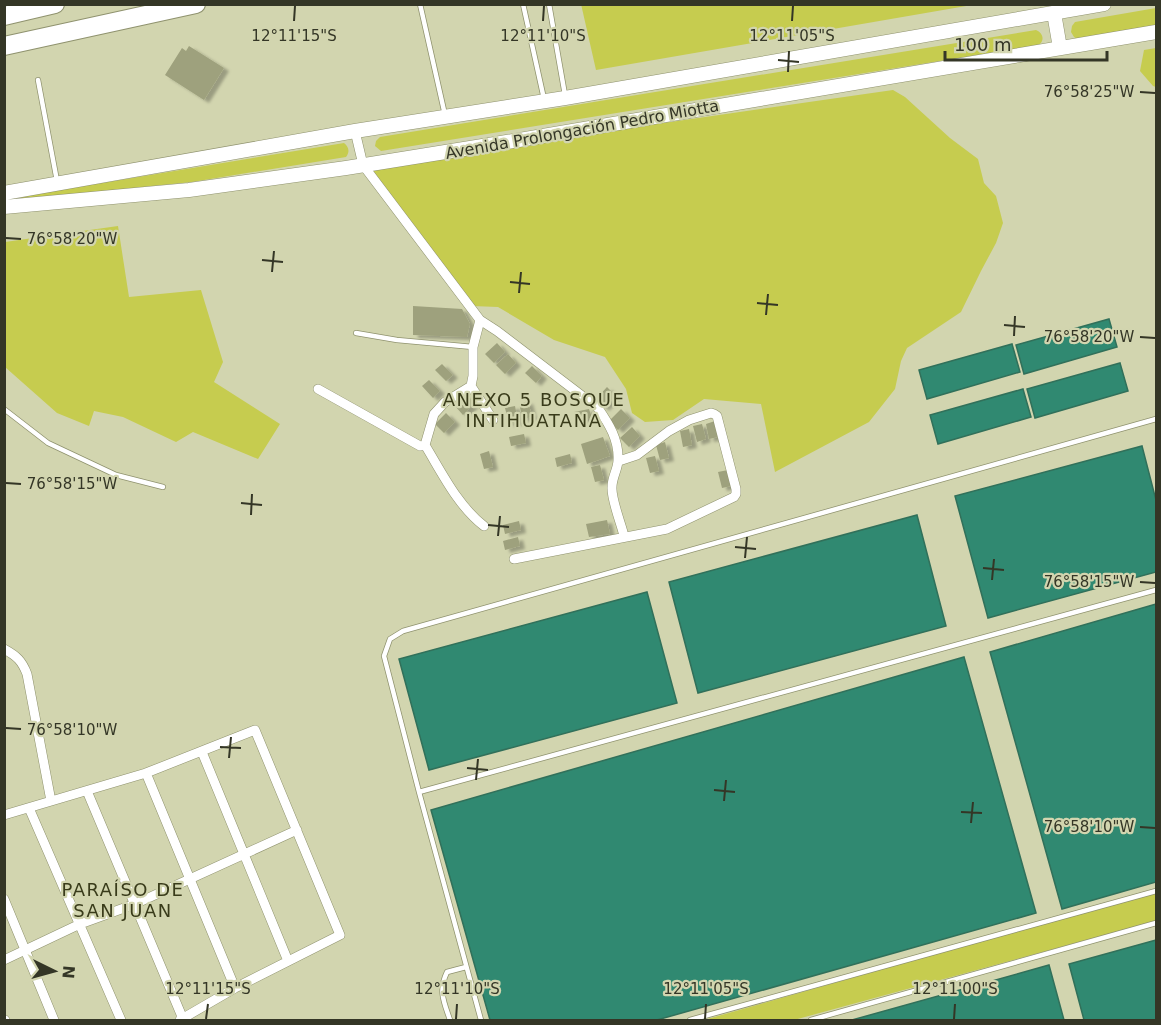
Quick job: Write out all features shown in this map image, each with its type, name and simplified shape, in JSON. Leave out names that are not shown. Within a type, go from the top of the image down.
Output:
[{"type":"highway","points":[[4,16],[56,4]]},
{"type":"highway","points":[[4,46],[196,4]]},
{"type":"highway","points":[[4,54],[66,33]]},
{"type":"main road","name":"Avenida Prolongación Pedro Miotta","points":[[4,193],[1104,4]]},
{"type":"main road","points":[[1054,13],[1060,48]]},
{"type":"main road","name":"Avenida Prolongación Pedro Miotta","points":[[4,207],[189,190],[363,165],[1156,32]]},
{"type":"street","points":[[356,132],[363,165],[480,320],[598,408],[608,423],[616,439],[619,461],[613,476],[612,489],[624,537]]},
{"type":"street","points":[[480,320],[472,347],[471,386],[494,420]]},
{"type":"street","points":[[424,445],[434,414],[445,402],[471,386]]},
{"type":"street","points":[[318,389],[420,446],[424,445]]},
{"type":"street","points":[[514,559],[667,529],[736,494],[717,416],[711,413],[689,420],[669,431],[638,455],[619,461]]},
{"type":"street","points":[[424,445],[472,517],[484,526]]},
{"type":"street","points":[[4,649],[16,655],[23,663],[27,675],[51,801]]},
{"type":"street","points":[[4,815],[147,773],[255,730],[340,936],[235,988],[182,1020],[87,791]]},
{"type":"street","points":[[202,752],[288,961]]},
{"type":"street","points":[[147,773],[235,988]]},
{"type":"street","points":[[29,808],[121,1020]]},
{"type":"street","points":[[4,960],[80,924],[135,904],[297,830]]},
{"type":"street","points":[[4,899],[54,1020]]},
{"type":"lane","points":[[420,4],[446,118]]},
{"type":"lane","points":[[523,4],[545,101]]},
{"type":"lane","points":[[549,4],[565,98]]},
{"type":"lane","points":[[38,80],[57,184]]},
{"type":"lane","points":[[356,333],[397,340],[472,347]]},
{"type":"lane","points":[[4,409],[48,443],[116,475],[163,487]]},
{"type":"lane","points":[[481,1020],[418,792],[384,656],[390,639],[403,631],[1156,419]]},
{"type":"lane","points":[[418,792],[1156,590]]},
{"type":"lane","points":[[690,1020],[1156,891]]},
{"type":"lane","points":[[811,1020],[1156,923]]},
{"type":"lane","points":[[450,1020],[442,992],[443,981],[447,972],[466,967]]},
{"type":"shaded area","points":[[581,4],[972,4],[972,5],[596,70]]},
{"type":"shaded area","points":[[1156,8],[1156,25],[1077,39],[1071,32],[1075,22]]},
{"type":"shaded area","points":[[1036,30],[1042,37],[1039,45],[381,151],[375,146],[380,137]]},
{"type":"shaded area","points":[[1156,48],[1156,87],[1140,71],[1144,50]]},
{"type":"shaded area","points":[[893,90],[905,97],[950,138],[978,159],[984,183],[996,196],[1003,223],[996,243],[961,312],[907,348],[901,361],[895,389],[869,422],[775,472],[761,404],[704,399],[673,420],[645,422],[632,413],[626,389],[605,357],[554,340],[498,307],[472,306],[372,170],[379,164]]},
{"type":"shaded area","points":[[344,143],[348,150],[346,157],[192,182],[5,201],[5,199]]},
{"type":"shaded area","points":[[118,226],[129,297],[201,290],[223,362],[214,382],[280,424],[258,459],[193,432],[176,442],[123,417],[94,411],[89,426],[57,413],[5,367],[5,242]]},
{"type":"shaded area","points":[[1156,891],[1156,921],[794,1020],[704,1020]]},
{"type":"water","points":[[1109,319],[1117,347],[1024,374],[1016,345]]},
{"type":"water","points":[[1012,344],[1020,372],[927,399],[919,370]]},
{"type":"water","points":[[1120,363],[1128,391],[1035,418],[1027,389]]},
{"type":"water","points":[[1023,389],[1031,417],[938,444],[930,415]]},
{"type":"water","points":[[1142,446],[1156,500],[1156,572],[988,618],[955,496]]},
{"type":"water","points":[[917,515],[946,626],[698,693],[669,582]]},
{"type":"water","points":[[647,592],[677,703],[429,770],[399,659]]},
{"type":"water","points":[[1156,604],[1156,882],[1062,909],[990,652]]},
{"type":"water","points":[[964,657],[1036,913],[657,1020],[490,1020],[431,810]]},
{"type":"water","points":[[1156,940],[1156,1020],[1084,1020],[1069,964]]},
{"type":"water","points":[[1049,965],[1064,1020],[852,1020]]},
{"type":"building","points":[[189,46],[224,68],[204,100],[165,75],[182,48],[186,51]]},
{"type":"building","points":[[413,306],[462,309],[470,324],[467,337],[413,335]]},
{"type":"building","points":[[497,343],[505,352],[494,363],[485,354]]},
{"type":"building","points":[[508,354],[516,363],[505,374],[496,365]]},
{"type":"building","points":[[442,364],[453,375],[446,381],[435,370]]},
{"type":"building","points":[[532,366],[542,376],[536,383],[525,373]]},
{"type":"building","points":[[429,380],[440,391],[433,398],[422,386]]},
{"type":"building","points":[[607,387],[616,396],[604,408],[596,399]]},
{"type":"building","points":[[466,394],[475,403],[463,415],[455,406]]},
{"type":"building","points":[[528,401],[532,417],[523,419],[519,404]]},
{"type":"building","points":[[515,406],[518,422],[509,424],[505,408]]},
{"type":"building","points":[[589,409],[592,418],[576,422],[574,412]]},
{"type":"building","points":[[621,409],[630,418],[618,430],[609,421]]},
{"type":"building","points":[[446,413],[455,422],[444,433],[435,424]]},
{"type":"building","points":[[715,421],[718,437],[709,439],[706,424]]},
{"type":"building","points":[[702,424],[706,439],[697,442],[693,426]]},
{"type":"building","points":[[632,427],[640,436],[629,447],[620,438]]},
{"type":"building","points":[[689,429],[692,445],[683,447],[680,431]]},
{"type":"building","points":[[524,434],[526,443],[511,446],[509,437]]},
{"type":"building","points":[[603,437],[610,456],[587,464],[581,444]]},
{"type":"building","points":[[665,442],[669,458],[660,460],[656,445]]},
{"type":"building","points":[[489,451],[493,467],[484,469],[480,454]]},
{"type":"building","points":[[570,454],[572,463],[557,467],[555,458]]},
{"type":"building","points":[[655,456],[659,471],[650,473],[646,458]]},
{"type":"building","points":[[600,465],[604,480],[595,482],[591,467]]},
{"type":"building","points":[[728,470],[731,486],[722,488],[718,472]]},
{"type":"building","points":[[607,520],[610,534],[589,537],[586,524]]},
{"type":"building","points":[[519,521],[521,530],[505,534],[503,525]]},
{"type":"building","points":[[518,537],[520,546],[505,550],[503,541]]},
{"type":"district","name":"ANEXO 5 BOSQUE INTIHUATANA","points":[[534,410]]},
{"type":"district","name":"PARAÍSO DE SAN JUAN","points":[[123,900]]}]
